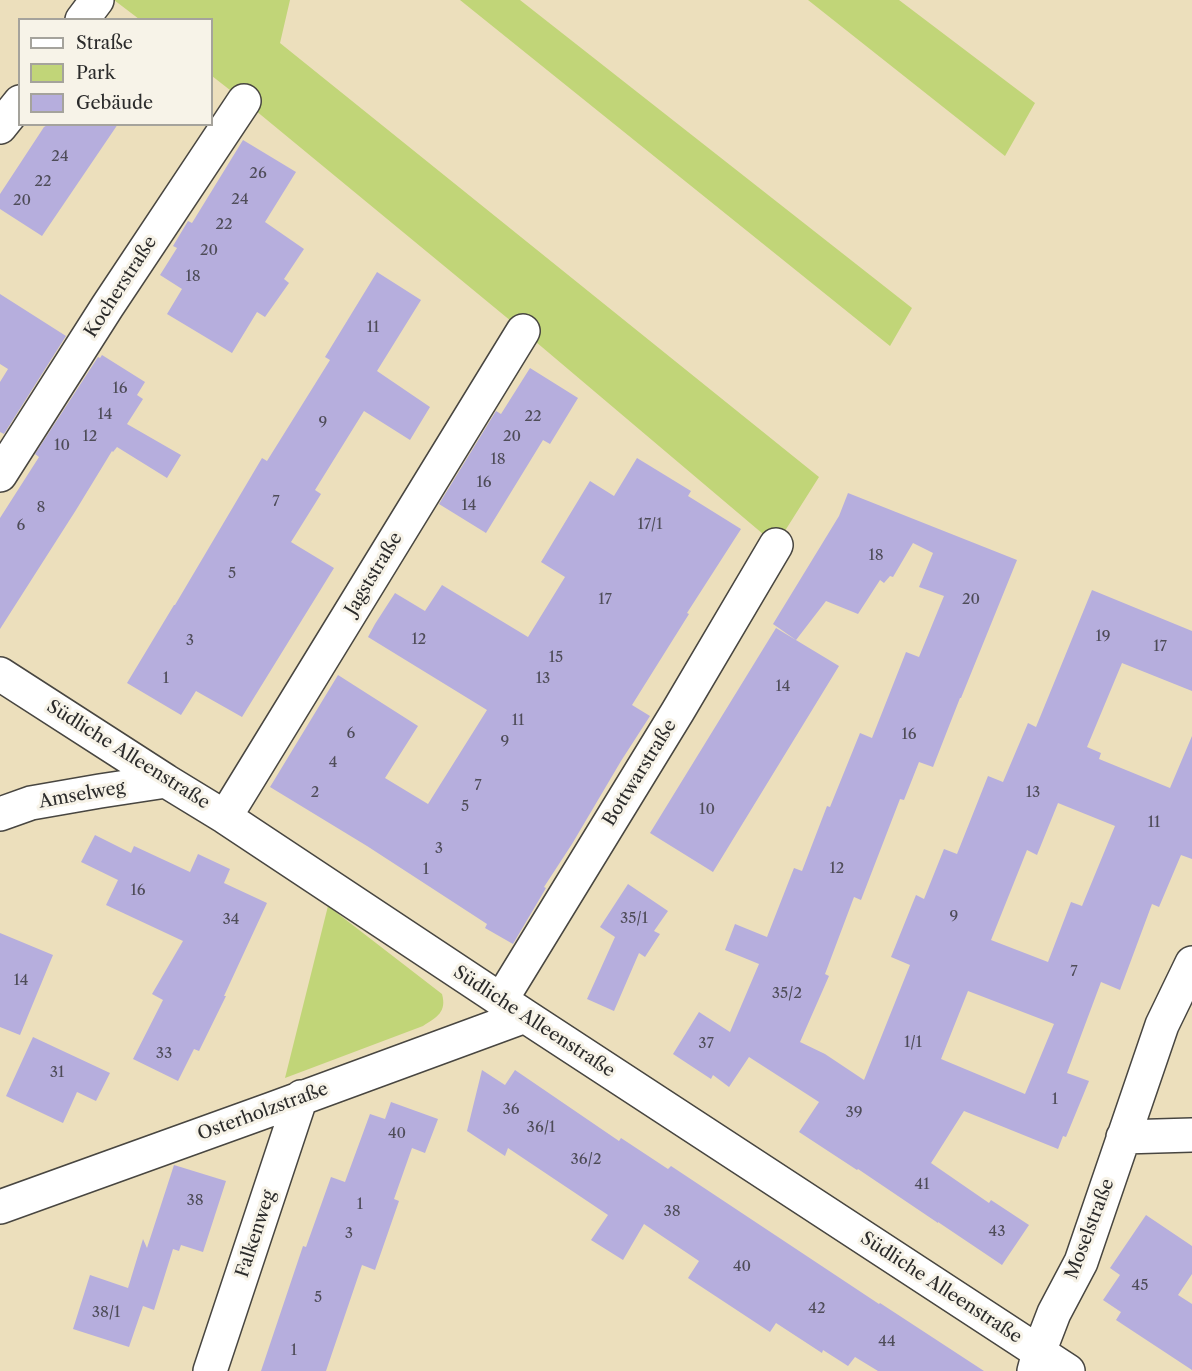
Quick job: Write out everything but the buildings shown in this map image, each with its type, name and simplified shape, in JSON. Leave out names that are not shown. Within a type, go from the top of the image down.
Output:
[{"type":"street","points":[[84,18],[97,0]]},
{"type":"street","name":"Kocherstraße","points":[[0,475],[107,307],[244,101]]},
{"type":"street","points":[[0,127],[18,104]]},
{"type":"street","name":"Jagststraße","points":[[225,817],[523,331]]},
{"type":"street","name":"Bottwarstraße","points":[[513,1008],[671,722],[777,545]]},
{"type":"street","name":"Südliche Alleenstraße","points":[[0,674],[225,817],[1037,1361],[1068,1371]]},
{"type":"street","name":"Amselweg","points":[[0,814],[31,803],[166,781]]},
{"type":"street","name":"Moselstraße","points":[[1037,1361],[1054,1313],[1081,1262],[1162,1025],[1192,963]]},
{"type":"street","name":"Osterholzstraße","points":[[0,1206],[272,1109],[513,1008]]},
{"type":"street","name":"Falkenweg","points":[[210,1371],[301,1097]]},
{"type":"street","points":[[1123,1137],[1192,1136]]},
{"type":"green space","points":[[114,0],[290,0],[280,43],[819,477],[776,545],[523,331],[213,77],[213,18],[138,18]]},
{"type":"green space","points":[[460,0],[520,0],[912,308],[890,346]]},
{"type":"green space","points":[[808,0],[899,0],[1035,103],[1005,156]]},
{"type":"green space","points":[[328,906],[442,994],[442,1010],[423,1026],[285,1078]]}]
